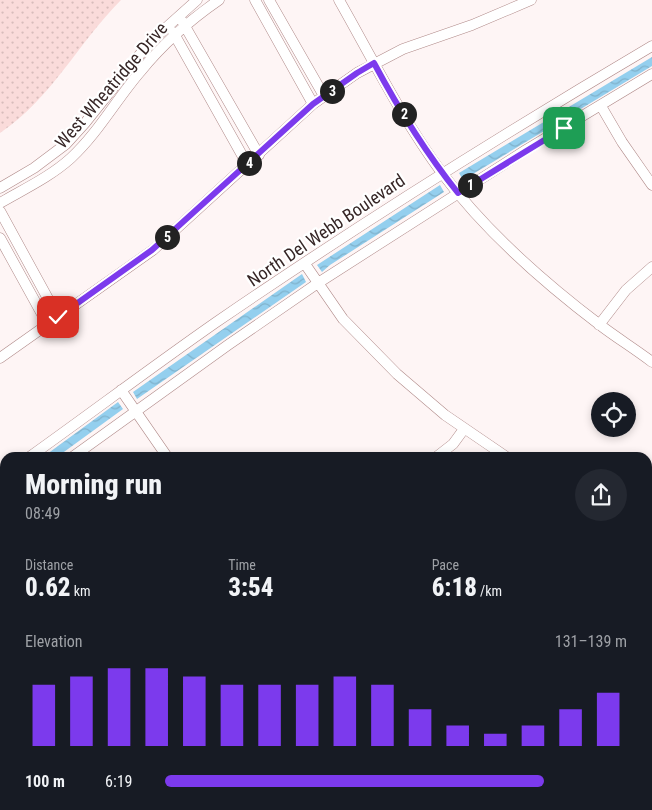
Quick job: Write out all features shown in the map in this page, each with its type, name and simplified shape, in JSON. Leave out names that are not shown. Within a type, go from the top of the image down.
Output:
[{"type":"street","name":"West Wheatridge Drive","points":[[0,188],[34,168],[66,144],[102,104],[136,57],[169,24],[197,0]]},
{"type":"street","name":"West Wheatridge Drive","points":[[0,203],[36,183],[71,158],[103,122],[140,71],[186,26],[218,0]]},
{"type":"street","points":[[255,0],[313,104]]},
{"type":"street","points":[[269,0],[324,96]]},
{"type":"street","points":[[339,0],[398,105],[442,173],[458,193],[497,236],[530,268],[600,325],[652,362]]},
{"type":"street","points":[[0,358],[152,250],[313,104],[357,73],[403,50],[472,25],[531,0]]},
{"type":"street","points":[[179,15],[258,154]]},
{"type":"street","points":[[169,24],[247,164]]},
{"type":"street","name":"North Del Webb Boulevard","points":[[36,452],[216,323],[442,173],[652,46]]},
{"type":"street","points":[[79,452],[134,411],[318,283],[526,150],[652,74]]},
{"type":"street","points":[[601,106],[622,142],[652,185]]},
{"type":"street","points":[[0,212],[58,317]]},
{"type":"street","points":[[0,238],[48,325]]},
{"type":"street","points":[[305,264],[343,319],[415,391],[464,429],[499,452]]},
{"type":"street","points":[[600,325],[626,290],[652,267]]},
{"type":"street","points":[[121,390],[164,452]]},
{"type":"street","points":[[443,452],[453,444],[464,429]]},
{"type":"shaded area","points":[[0,0],[121,0],[35,104],[0,133]]},
{"type":"water","points":[[652,57],[652,66],[463,180],[459,173]]},
{"type":"water","points":[[440,185],[444,192],[322,272],[317,265]]},
{"type":"water","points":[[302,274],[306,282],[137,399],[133,392]]},
{"type":"water","points":[[118,402],[123,409],[64,452],[50,452]]},
{"type":"route","points":[[58,317],[152,250],[313,104],[374,63],[417,136],[458,193],[564,128]]}]
